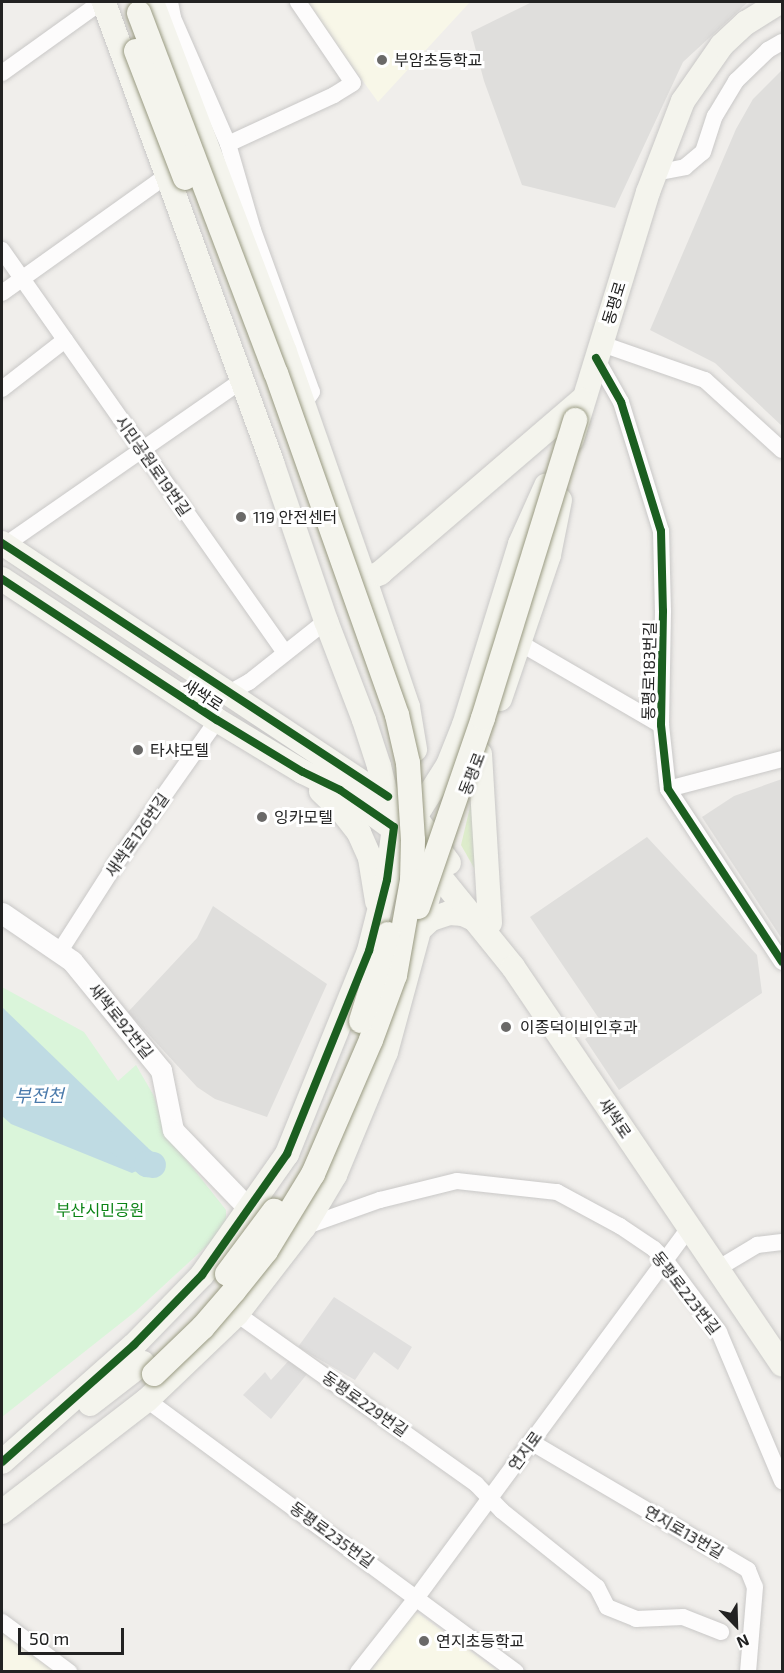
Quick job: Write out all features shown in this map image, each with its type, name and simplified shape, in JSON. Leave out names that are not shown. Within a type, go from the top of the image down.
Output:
[{"type":"main road","points":[[2,1462],[134,1345],[202,1275],[287,1154],[352,998],[369,951],[391,856],[394,827],[388,797],[364,720],[326,621],[242,380],[103,2]]},
{"type":"main road","name":"동평로","points":[[2,1512],[147,1400],[237,1314],[304,1227],[335,1175],[386,1052],[439,861],[520,644],[549,555],[578,410],[655,173],[683,101],[704,67],[722,45],[746,23],[780,2]]},
{"type":"main road","points":[[134,8],[303,405],[365,580],[408,707],[418,783],[415,817]]},
{"type":"main road","points":[[134,8],[276,373],[397,715],[408,764],[412,880],[395,975]]},
{"type":"main road","points":[[2,1494],[148,1368],[219,1285],[273,1212],[302,1160],[340,1075],[383,955],[395,888],[397,821],[390,746],[378,700],[134,8]]},
{"type":"main road","points":[[365,580],[380,573],[578,410]]},
{"type":"main road","points":[[2,1475],[202,1327],[266,1251],[313,1174],[342,1111],[395,975],[483,718],[578,410]]},
{"type":"main road","points":[[394,827],[415,817],[430,797],[456,745],[520,544],[578,410]]},
{"type":"main road","name":"새싹로","points":[[3,544],[415,817],[439,861],[483,922],[783,1364]]},
{"type":"main road","name":"새싹로","points":[[2,579],[217,720],[303,772],[340,790],[439,861]]},
{"type":"main road","points":[[418,931],[430,919],[449,913],[463,914],[483,922],[480,754]]},
{"type":"main road","points":[[303,772],[342,811],[359,833],[370,858],[379,914]]},
{"type":"street","points":[[2,73],[103,2]]},
{"type":"street","points":[[170,2],[173,18],[228,144],[253,230],[312,392],[303,405]]},
{"type":"street","points":[[228,144],[334,95],[353,83],[297,2]]},
{"type":"street","points":[[655,173],[685,167],[703,152],[715,116],[736,81],[768,50],[783,42]]},
{"type":"street","points":[[2,293],[166,176]]},
{"type":"street","name":"시민공원로19번길","points":[[2,250],[285,652]]},
{"type":"street","points":[[2,389],[65,340]]},
{"type":"street","points":[[599,351],[705,380],[783,450]]},
{"type":"street","name":"동평로183번길","points":[[599,351],[621,402],[661,531],[661,725],[668,789],[783,962]]},
{"type":"street","points":[[3,544],[242,380]]},
{"type":"street","points":[[228,693],[249,682],[326,621]]},
{"type":"street","points":[[520,644],[661,725]]},
{"type":"street","name":"새싹로126번길","points":[[60,951],[117,862],[217,720]]},
{"type":"street","points":[[668,789],[783,759]]},
{"type":"street","name":"새싹로92번길","points":[[2,913],[72,961],[161,1070],[172,1130],[249,1209]]},
{"type":"street","name":"동평로223번길","points":[[304,1227],[380,1200],[457,1181],[554,1190],[620,1226],[654,1249],[666,1261],[719,1332],[783,1481]]},
{"type":"street","name":"연지로","points":[[358,1671],[417,1597],[689,1228]]},
{"type":"street","points":[[717,1269],[757,1245],[783,1242]]},
{"type":"street","name":"동평로229번길","points":[[237,1314],[476,1484],[501,1511],[597,1587],[607,1607],[636,1619],[682,1617],[721,1632]]},
{"type":"street","name":"동평로235번길","points":[[147,1400],[516,1671]]},
{"type":"street","name":"연지로13번길","points":[[531,1442],[748,1570],[755,1587],[748,1671]]},
{"type":"street","points":[[2,1622],[69,1671]]},
{"type":"shaded area","name":"부암초등학교","points":[[306,2],[470,2],[378,102]]},
{"type":"shaded area","points":[[532,2],[748,2],[683,62],[615,208],[522,185],[484,81],[471,32]]},
{"type":"shaded area","points":[[782,70],[782,426],[715,363],[650,330],[736,129],[753,99]]},
{"type":"shaded area","points":[[782,779],[782,939],[702,817],[734,796]]},
{"type":"shaded area","points":[[647,837],[757,955],[762,993],[619,1090],[585,1039],[604,1026],[530,917]]},
{"type":"shaded area","points":[[213,906],[327,984],[267,1117],[215,1099],[197,1087],[128,1012],[197,938]]},
{"type":"shaded area","points":[[334,1297],[412,1347],[398,1370],[374,1352],[355,1380],[298,1347]]},
{"type":"shaded area","points":[[293,1356],[311,1369],[271,1419],[243,1395],[265,1372],[271,1380]]},
{"type":"shaded area","name":"연지초등학교","points":[[415,1611],[498,1671],[370,1672]]},
{"type":"shaded area","points":[[2,1632],[13,1640],[57,1671],[2,1671]]},
{"type":"green space","points":[[472,799],[478,875],[461,845]]},
{"type":"green space","name":"부산시민공원","points":[[2,987],[84,1032],[118,1081],[136,1065],[154,1096],[166,1134],[226,1210],[226,1222],[225,1229],[136,1311],[2,1417]]},
{"type":"water","name":"부전천","points":[[2,1007],[148,1148],[150,1157],[143,1168],[132,1173],[11,1124],[2,1116]]},
{"type":"waterway","name":"부전천","points":[[119,1142],[147,1164],[153,1165]]},
{"type":"cycle path","points":[[596,358],[621,402],[661,531],[663,611],[661,725],[668,789],[782,962]]},
{"type":"cycle path","points":[[2,543],[388,797]]},
{"type":"cycle path","points":[[2,579],[217,720],[303,772],[340,790],[394,827],[387,880],[369,951],[287,1154],[202,1275],[134,1345],[2,1462]]},
{"type":"place","name":"부암초등학교","points":[[382,60]]},
{"type":"place","name":"119 안전센터","points":[[241,517]]},
{"type":"place","name":"타샤모텔","points":[[138,750]]},
{"type":"place","name":"잉카모텔","points":[[262,817]]},
{"type":"place","name":"이종덕이비인후과","points":[[506,1027]]},
{"type":"place","name":"연지초등학교","points":[[424,1641]]}]
